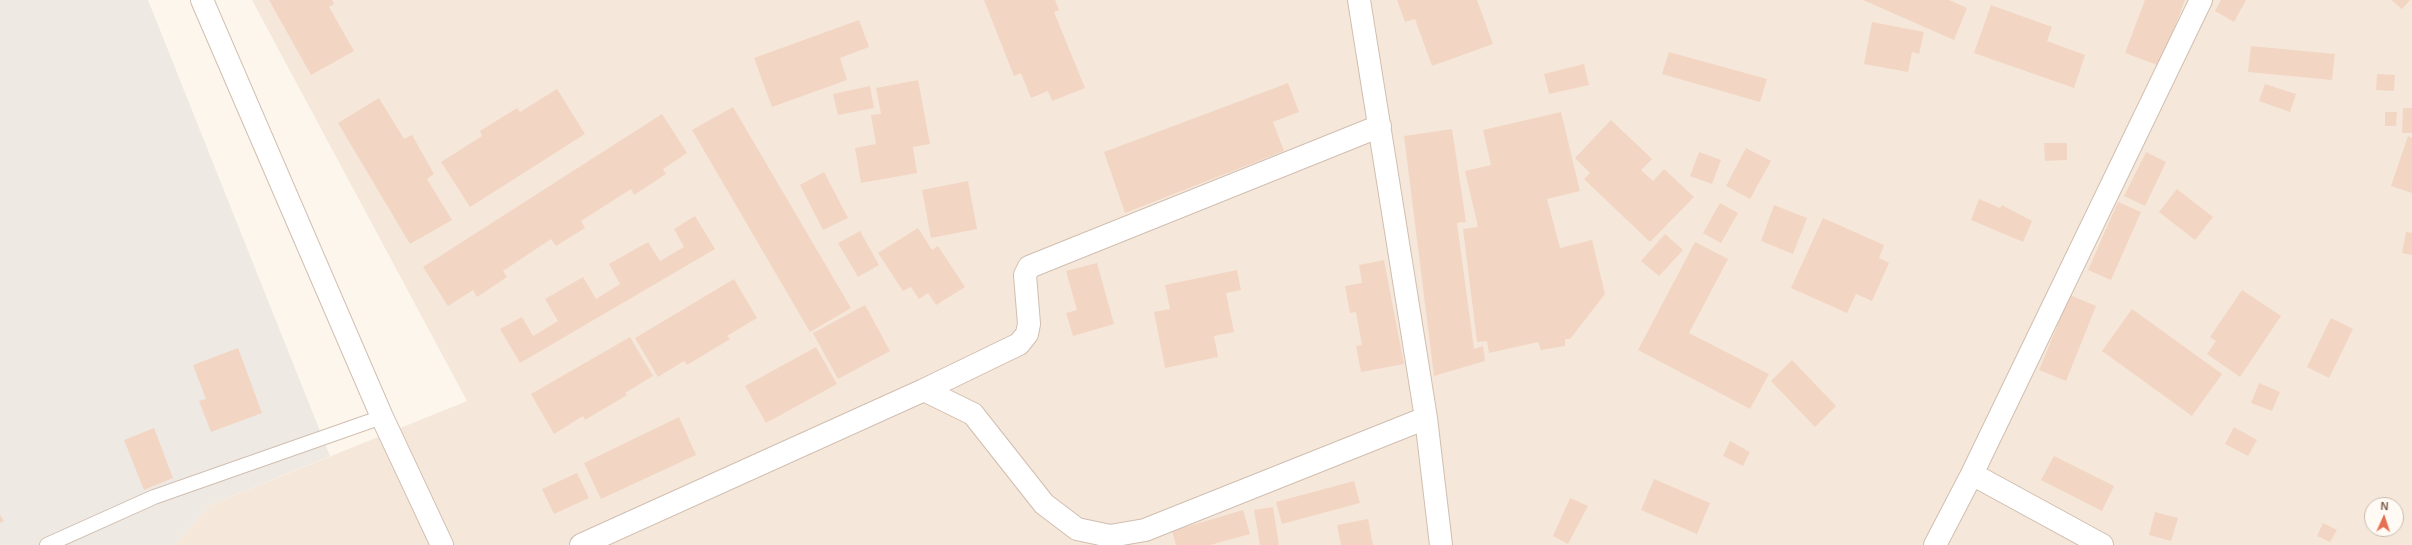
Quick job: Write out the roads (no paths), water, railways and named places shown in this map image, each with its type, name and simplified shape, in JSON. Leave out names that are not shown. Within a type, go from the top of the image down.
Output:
[{"type":"street","points":[[202,0],[382,417],[442,545]]},
{"type":"street","points":[[1359,0],[1426,418],[1441,545]]},
{"type":"street","points":[[1935,545],[1972,474],[2201,0]]},
{"type":"street","points":[[581,545],[924,390],[1018,344],[1027,334],[1029,324],[1025,275],[1029,267],[1380,126]]},
{"type":"street","points":[[924,390],[973,414],[1044,504],[1077,529],[1110,536],[1145,530],[1426,418]]},
{"type":"street","points":[[1972,474],[2102,545]]},
{"type":"lane","points":[[48,545],[154,497],[382,417]]}]
